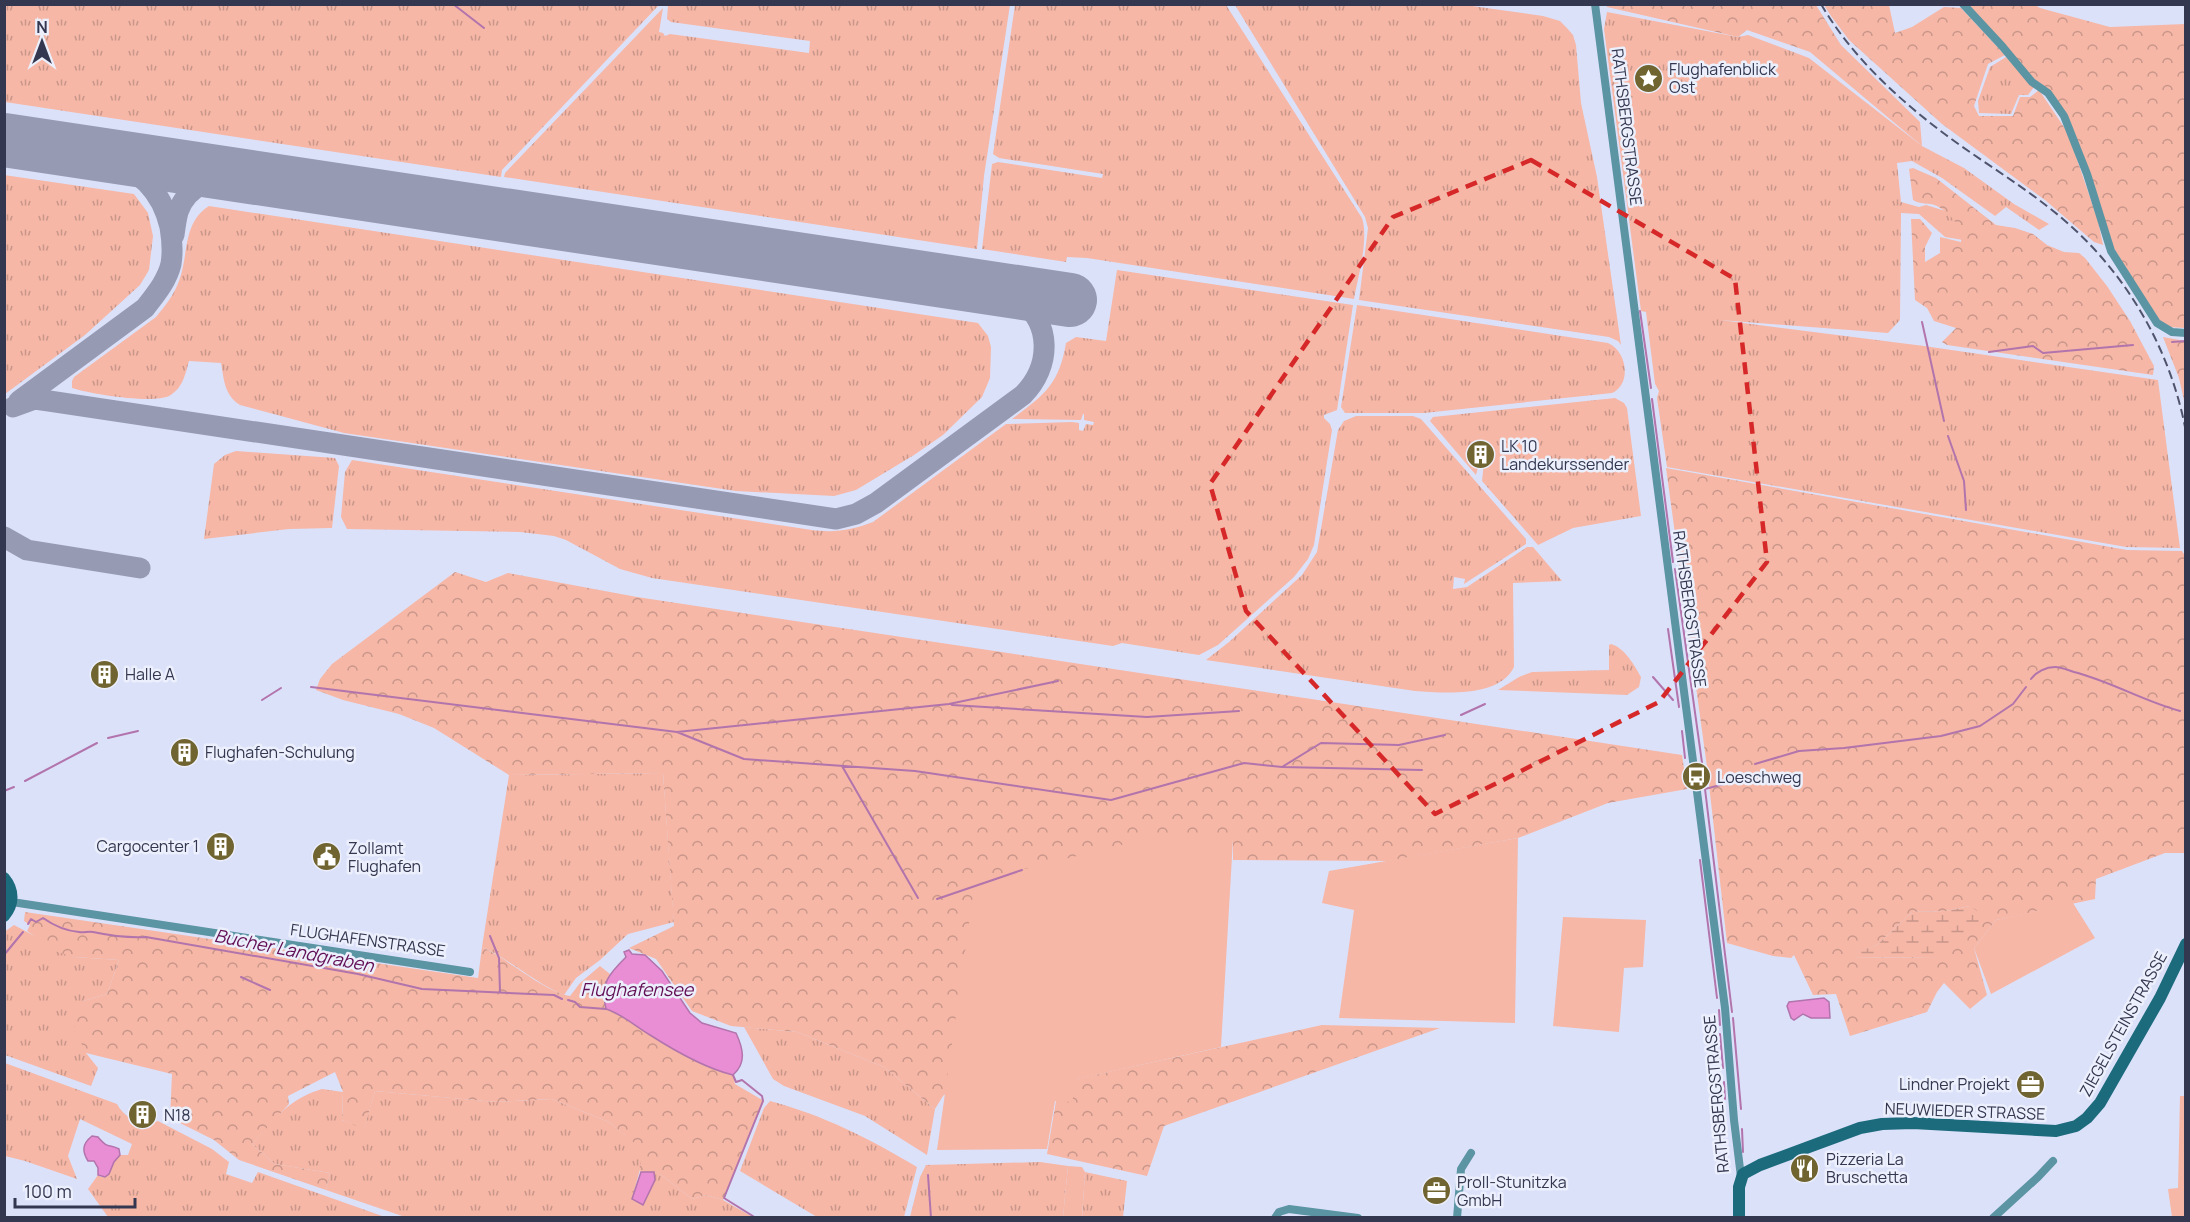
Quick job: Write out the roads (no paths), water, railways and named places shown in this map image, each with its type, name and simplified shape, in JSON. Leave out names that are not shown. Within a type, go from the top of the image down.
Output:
[{"type":"street","name":"RATHSBERGSTRASSE","points":[[1595,4],[1724,997],[1741,1177],[1738,1187],[1739,1218]]},
{"type":"street","points":[[1963,4],[2032,82],[2048,93],[2064,116],[2087,174],[2111,251],[2157,323],[2172,332],[2186,333]]},
{"type":"street","points":[[4,878],[11,889],[12,902],[4,916]]},
{"type":"street","name":"FLUGHAFENSTRASSE","points":[[12,902],[470,972]]},
{"type":"street","name":"ZIEGELSTEINSTRASSE","points":[[2087,1118],[2100,1103],[2132,1048],[2160,998],[2186,944]]},
{"type":"street","name":"NEUWIEDER STRASSE","points":[[1741,1177],[1760,1165],[1860,1128],[1882,1124],[1913,1122],[2056,1131],[2072,1128],[2087,1118]]},
{"type":"street","points":[[1457,1218],[1461,1169],[1471,1153]]},
{"type":"street","points":[[1993,1218],[2052,1161]]},
{"type":"street","points":[[1275,1218],[1279,1212],[1289,1209],[1358,1218]]},
{"type":"water","name":"Flughafensee","points":[[629,950],[632,954],[645,955],[662,971],[690,1013],[702,1023],[736,1033],[742,1060],[733,1075],[690,1058],[606,1009],[604,992],[607,980],[626,957],[624,952]]},
{"type":"water","points":[[1824,998],[1829,1002],[1830,1018],[1811,1018],[1803,1014],[1794,1020],[1791,1018],[1787,1006],[1789,1002]]},
{"type":"water","points":[[92,1136],[119,1149],[120,1155],[105,1177],[98,1175],[98,1168],[94,1161],[88,1161],[85,1154],[85,1145]]},
{"type":"water","points":[[641,1172],[654,1172],[655,1180],[643,1205],[632,1199]]},
{"type":"waterway","points":[[453,4],[484,28]]},
{"type":"waterway","points":[[1640,311],[1651,388]]},
{"type":"waterway","points":[[1922,322],[1944,421]]},
{"type":"waterway","points":[[2172,342],[2186,341]]},
{"type":"waterway","points":[[1989,352],[2033,346],[2043,353],[2133,345]]},
{"type":"waterway","points":[[1652,399],[1673,562]]},
{"type":"waterway","points":[[1948,436],[1964,481],[1966,510]]},
{"type":"waterway","points":[[1675,569],[1704,777]]},
{"type":"waterway","points":[[1668,629],[1679,707]]},
{"type":"waterway","points":[[2031,679],[2045,669],[2060,668],[2101,680],[2180,711]]},
{"type":"waterway","points":[[1653,677],[1673,700]]},
{"type":"waterway","points":[[311,687],[677,732],[949,704],[1058,681]]},
{"type":"waterway","points":[[1755,764],[1799,751],[1941,736],[1980,726],[2013,704],[2026,687]]},
{"type":"waterway","points":[[262,700],[281,688]]},
{"type":"waterway","points":[[1461,715],[1485,704]]},
{"type":"waterway","points":[[952,705],[1147,717],[1239,711]]},
{"type":"waterway","points":[[108,738],[138,731]]},
{"type":"waterway","points":[[1682,731],[1685,758]]},
{"type":"waterway","points":[[677,732],[744,759],[915,771],[1111,800],[1244,763],[1282,767],[1422,770]]},
{"type":"waterway","points":[[1282,767],[1321,743],[1399,745],[1445,735]]},
{"type":"waterway","points":[[25,781],[97,743]]},
{"type":"waterway","points":[[842,766],[918,898]]},
{"type":"waterway","points":[[1732,782],[1705,789],[1732,1012]]},
{"type":"waterway","points":[[4,791],[14,787]]},
{"type":"waterway","points":[[1700,860],[1717,998]]},
{"type":"waterway","points":[[937,899],[1022,870]]},
{"type":"waterway","name":"Bucher Landgraben","points":[[28,924],[31,919],[36,922],[43,918],[74,931],[146,937],[358,974],[422,989],[554,995],[562,999]]},
{"type":"waterway","name":"Bucher Landgraben","points":[[4,955],[23,932]]},
{"type":"waterway","points":[[490,936],[499,958],[500,992]]},
{"type":"waterway","points":[[241,977],[270,990]]},
{"type":"waterway","name":"Bucher Landgraben","points":[[568,1000],[580,1007],[606,1009]]},
{"type":"waterway","points":[[1719,1010],[1720,1025]]},
{"type":"waterway","points":[[1733,1018],[1741,1109]]},
{"type":"waterway","points":[[1720,1034],[1723,1068]]},
{"type":"waterway","name":"Bucher Landgraben","points":[[733,1075],[736,1082],[742,1080],[762,1096],[763,1101],[724,1198],[756,1218]]},
{"type":"waterway","points":[[1724,1082],[1725,1099]]},
{"type":"waterway","points":[[1742,1129],[1743,1152]]},
{"type":"waterway","points":[[928,1175],[931,1218]]},
{"type":"railway","points":[[1821,4],[1861,59],[1894,92],[1946,135],[2050,208],[2087,241],[2108,264],[2143,316],[2157,343],[2179,402],[2186,432]]},
{"type":"place","name":"Flughafenblick Ost","points":[[1648,78]]},
{"type":"place","name":"LK 10 Landekurssender","points":[[1480,455]]},
{"type":"place","name":"Halle A","points":[[104,674]]},
{"type":"place","name":"Flughafen-Schulung","points":[[184,752]]},
{"type":"place","name":"Loeschweg","points":[[1696,777]]},
{"type":"place","name":"Cargocenter 1","points":[[220,846]]},
{"type":"place","name":"Zollamt Flughafen","points":[[327,857]]},
{"type":"place","name":"Lindner Projekt","points":[[2031,1084]]},
{"type":"place","name":"N18","points":[[143,1115]]},
{"type":"place","name":"Pizzeria La Bruschetta","points":[[1805,1168]]},
{"type":"place","name":"Proll-Stunitzka GmbH","points":[[1436,1191]]}]
